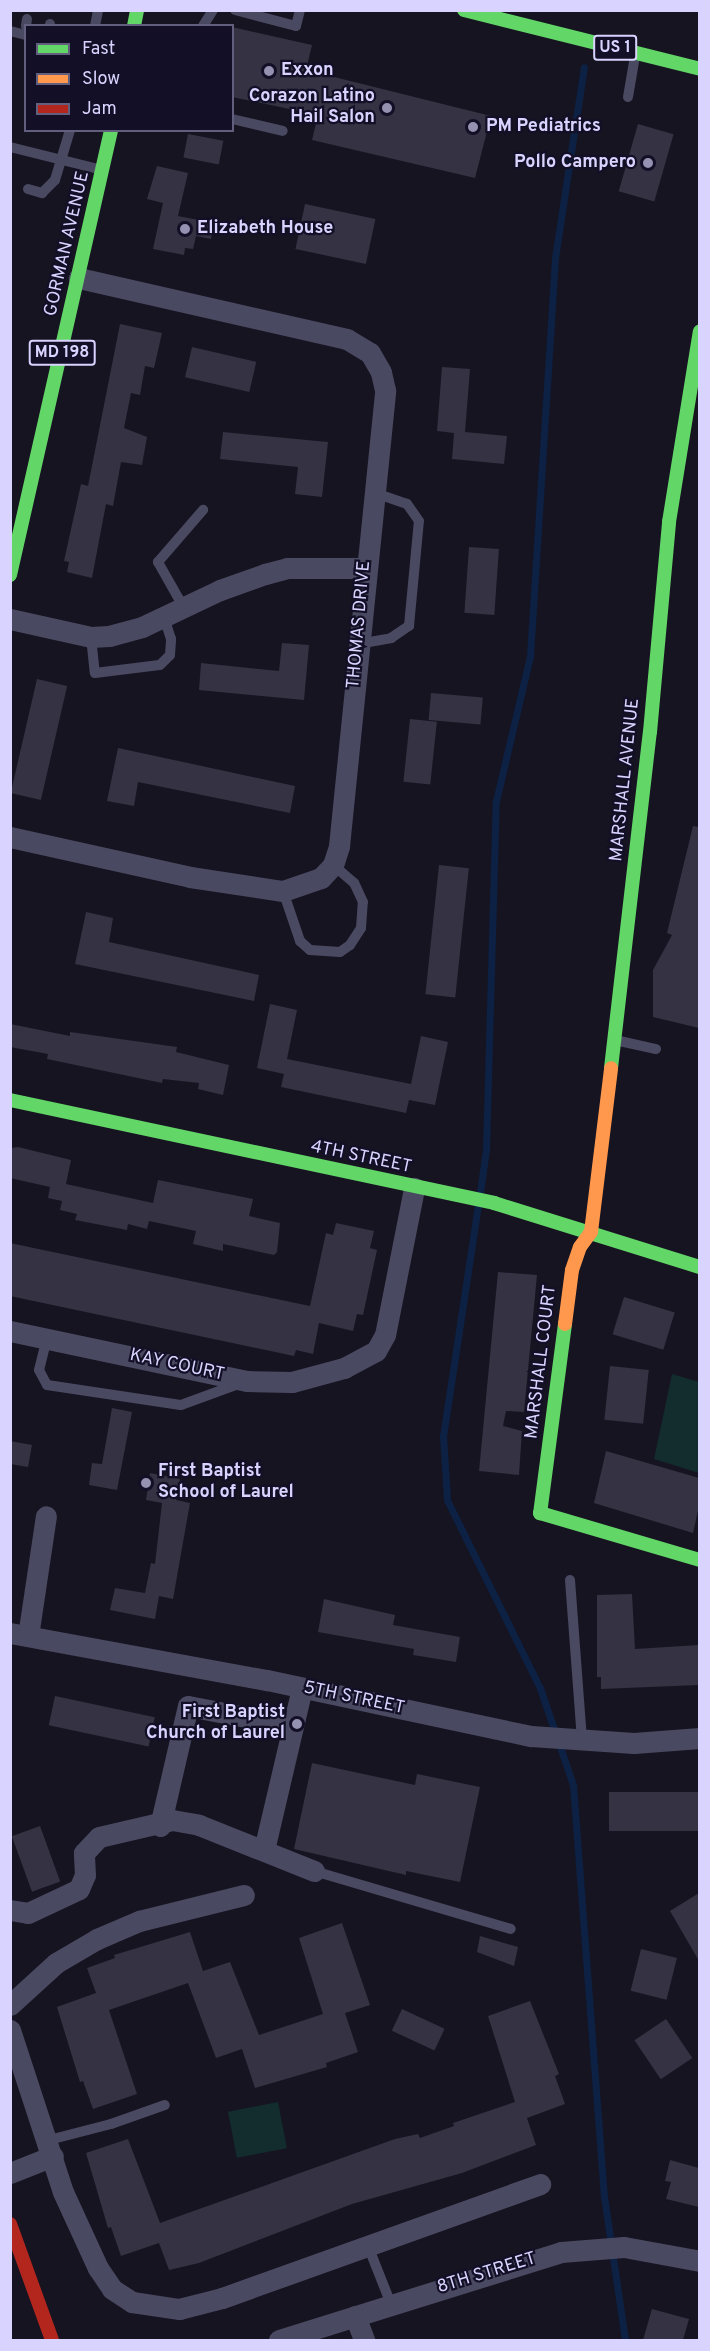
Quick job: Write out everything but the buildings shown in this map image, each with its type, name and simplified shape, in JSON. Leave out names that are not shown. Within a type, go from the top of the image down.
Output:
[{"type":"street","name":"US 1","points":[[464,10],[699,69]]},
{"type":"street","points":[[531,26],[535,10]]},
{"type":"street","name":"GORMAN AVENUE","points":[[10,575],[111,132]]},
{"type":"street","name":"THOMAS DRIVE","points":[[79,278],[305,326],[361,346],[376,361],[385,390],[365,568],[339,846],[333,865]]},
{"type":"street","name":"MARSHALL AVENUE","points":[[591,1232],[650,732],[669,522],[699,332]]},
{"type":"street","points":[[10,619],[91,637],[124,633],[164,618],[244,580],[287,568],[365,568]]},
{"type":"street","points":[[10,837],[190,877],[283,891],[314,882],[333,865]]},
{"type":"street","name":"4TH STREET","points":[[10,1100],[414,1188],[494,1203],[699,1267]]},
{"type":"street","name":"KAY COURT","points":[[10,1331],[247,1381],[292,1382],[344,1368],[376,1351],[385,1335],[414,1188]]},
{"type":"street","name":"MARSHALL COURT","points":[[591,1232],[580,1247],[572,1270],[540,1513],[699,1560]]},
{"type":"street","points":[[19,1634],[46,1516]]},
{"type":"street","name":"5TH STREET","points":[[19,1634],[302,1688],[531,1736],[582,1742],[699,1738]]},
{"type":"street","points":[[264,1850],[302,1688]]},
{"type":"street","points":[[160,1826],[189,1706],[293,1725]]},
{"type":"street","points":[[10,1910],[28,1913],[79,1889],[85,1875],[84,1853],[99,1837],[160,1826],[172,1820],[199,1825],[314,1871]]},
{"type":"street","points":[[10,2005],[56,1963],[97,1939],[139,1921],[244,1895]]},
{"type":"street","points":[[10,2030],[51,2148],[63,2192],[98,2268],[112,2289],[142,2305],[179,2309],[211,2300],[540,2184]]},
{"type":"street","points":[[10,2173],[51,2148]]},
{"type":"street","points":[[10,2224],[16,2257],[52,2340]]},
{"type":"street","name":"8TH STREET","points":[[279,2340],[522,2263],[588,2247],[620,2247],[699,2261]]},
{"type":"street","points":[[355,2316],[364,2340]]},
{"type":"lane","points":[[204,24],[213,10]]},
{"type":"lane","points":[[235,10],[296,26],[300,10]]},
{"type":"lane","points":[[628,97],[636,52]]},
{"type":"lane","points":[[234,120],[283,131]]},
{"type":"lane","points":[[28,189],[42,193],[55,180],[63,160],[70,132]]},
{"type":"lane","points":[[10,147],[103,170]]},
{"type":"lane","points":[[358,644],[391,638],[409,626],[418,521],[407,504],[374,492]]},
{"type":"lane","points":[[184,608],[159,562],[203,510]]},
{"type":"lane","points":[[91,637],[95,673],[160,665],[170,655],[171,639],[164,618]]},
{"type":"lane","points":[[283,891],[300,941],[310,950],[340,952],[350,945],[361,928],[363,902],[354,883],[333,865]]},
{"type":"lane","points":[[614,1040],[656,1049]]},
{"type":"lane","points":[[47,1338],[39,1370],[47,1385],[181,1405],[247,1381]]},
{"type":"lane","points":[[570,1580],[582,1742]]},
{"type":"lane","points":[[314,1871],[512,1929]]},
{"type":"lane","points":[[51,2148],[165,2105]]},
{"type":"lane","points":[[368,2246],[391,2304]]},
{"type":"green space","points":[[672,1374],[699,1382],[699,1473],[654,1459]]},
{"type":"green space","points":[[278,2102],[287,2148],[237,2158],[228,2112]]},
{"type":"waterway","points":[[480,1192],[486,1150],[496,801],[530,656],[555,258],[584,67]]},
{"type":"waterway","points":[[478,1205],[443,1436],[447,1500],[540,1688],[573,1785],[604,2196],[625,2340]]},
{"type":"traffic: fast","points":[[134,24],[137,10]]},
{"type":"traffic: fast","points":[[464,10],[700,69]]},
{"type":"traffic: fast","points":[[10,575],[111,132]]},
{"type":"traffic: fast","points":[[611,1068],[650,732],[669,522],[700,331]]},
{"type":"traffic: fast","points":[[10,1100],[494,1203],[700,1267]]},
{"type":"traffic: fast","points":[[565,1324],[540,1513],[700,1560]]},
{"type":"traffic: slow","points":[[565,1324],[572,1270],[580,1247],[591,1232],[611,1068]]},
{"type":"traffic: jam","points":[[10,2224],[52,2340]]},
{"type":"place","name":"Exxon","points":[[269,71]]},
{"type":"place","name":"Corazon Latino Hail Salon","points":[[387,108]]},
{"type":"place","name":"PM Pediatrics","points":[[473,127]]},
{"type":"place","name":"Pollo Campero","points":[[648,163]]},
{"type":"place","name":"Elizabeth House","points":[[185,229]]},
{"type":"place","name":"First Baptist School of Laurel","points":[[146,1483]]},
{"type":"place","name":"First Baptist Church of Laurel","points":[[297,1724]]}]
